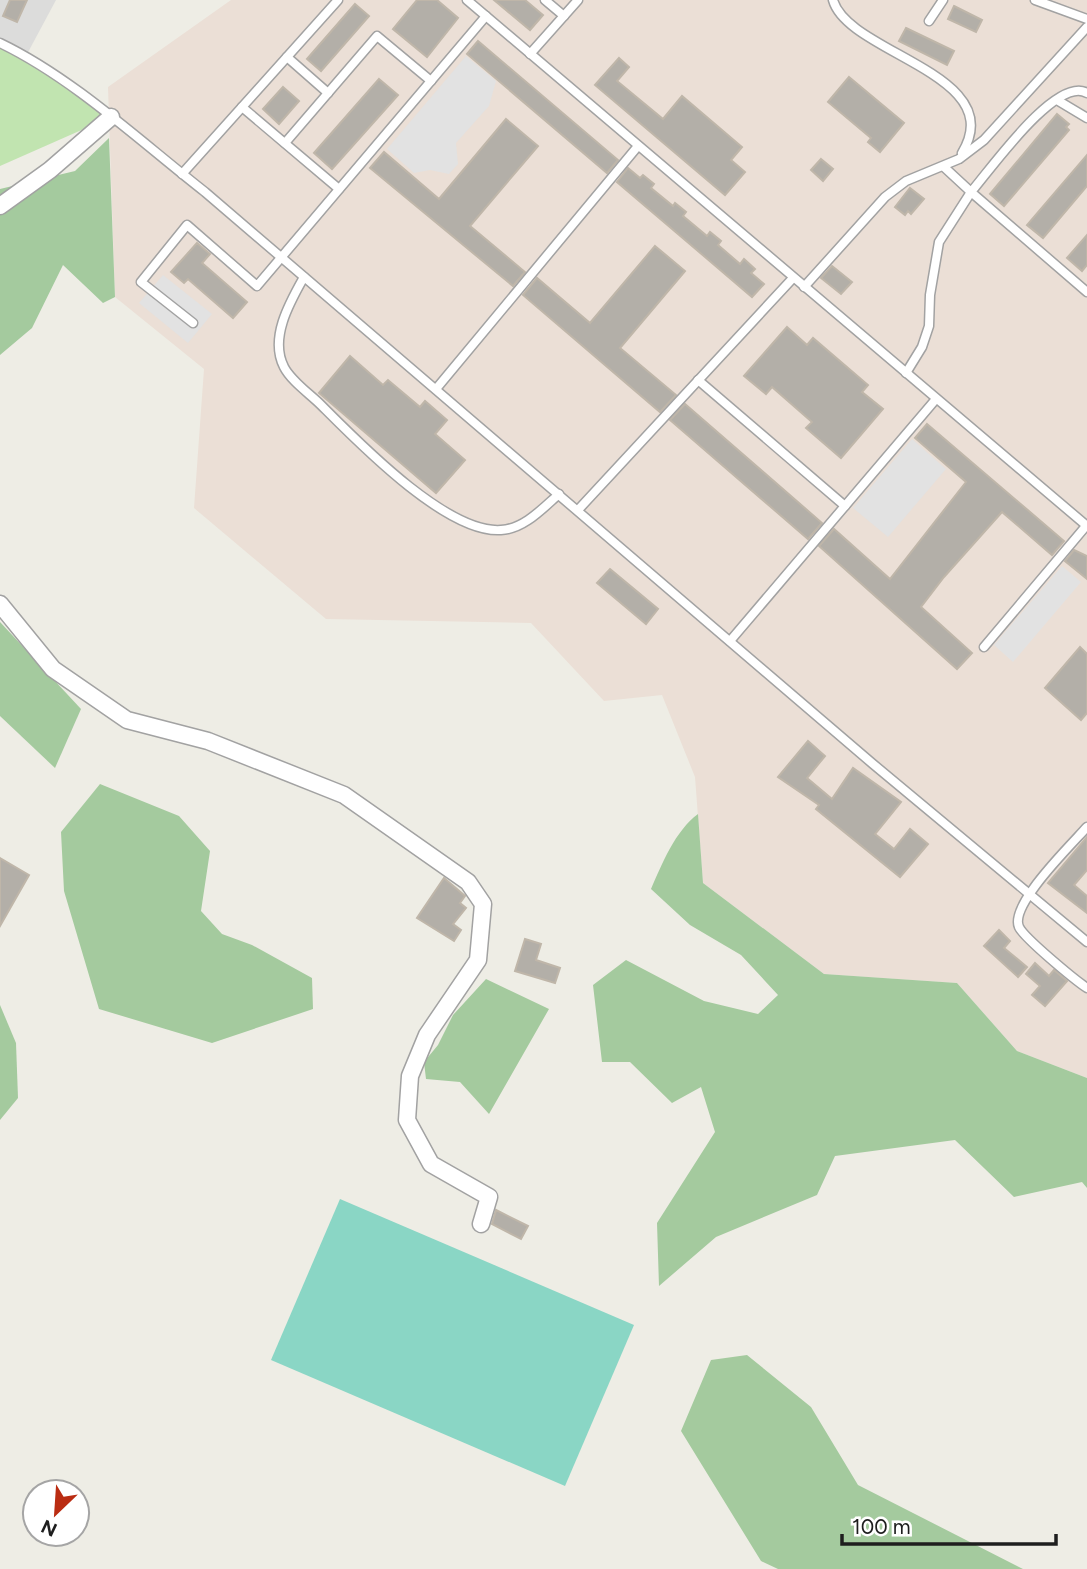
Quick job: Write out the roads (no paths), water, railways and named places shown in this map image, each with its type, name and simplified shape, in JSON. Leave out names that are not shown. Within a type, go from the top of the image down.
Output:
[{"type":"street","points":[[0,206],[50,170],[111,117]]},
{"type":"street","points":[[0,604],[53,669],[127,720],[208,741],[344,795],[468,882],[483,904],[478,960],[427,1035],[410,1076],[407,1120],[431,1164],[489,1197],[481,1224]]},
{"type":"lane","points":[[182,174],[338,0]]},
{"type":"lane","points":[[467,0],[1086,526],[984,647]]},
{"type":"lane","points":[[545,0],[564,16]]},
{"type":"lane","points":[[530,54],[578,0]]},
{"type":"lane","points":[[833,0],[841,17],[855,28],[945,81],[958,95],[968,117],[970,130],[968,144],[959,159]]},
{"type":"lane","points":[[929,21],[943,0]]},
{"type":"lane","points":[[1035,0],[1087,19]]},
{"type":"lane","points":[[192,323],[141,282],[187,225],[257,286],[486,16]]},
{"type":"lane","points":[[804,287],[885,197],[906,181],[944,167],[984,141],[1087,27]]},
{"type":"lane","points":[[285,143],[377,36],[431,81]]},
{"type":"lane","points":[[0,43],[23,54],[111,117],[182,174],[1087,942]]},
{"type":"lane","points":[[287,57],[328,93]]},
{"type":"lane","points":[[906,373],[922,347],[929,326],[930,295],[939,242],[971,192],[1042,108],[1068,91],[1080,89],[1087,93]]},
{"type":"lane","points":[[1057,100],[1087,118]]},
{"type":"lane","points":[[242,107],[339,189]]},
{"type":"lane","points":[[436,389],[638,146]]},
{"type":"lane","points":[[944,167],[1087,292]]},
{"type":"lane","points":[[304,277],[289,303],[282,326],[280,342],[284,367],[395,475],[464,523],[482,529],[502,530],[520,525],[559,494]]},
{"type":"lane","points":[[578,510],[793,278]]},
{"type":"lane","points":[[698,380],[845,506]]},
{"type":"lane","points":[[730,641],[936,399]]},
{"type":"lane","points":[[1087,827],[1029,894],[1018,916],[1019,927],[1087,988]]}]
